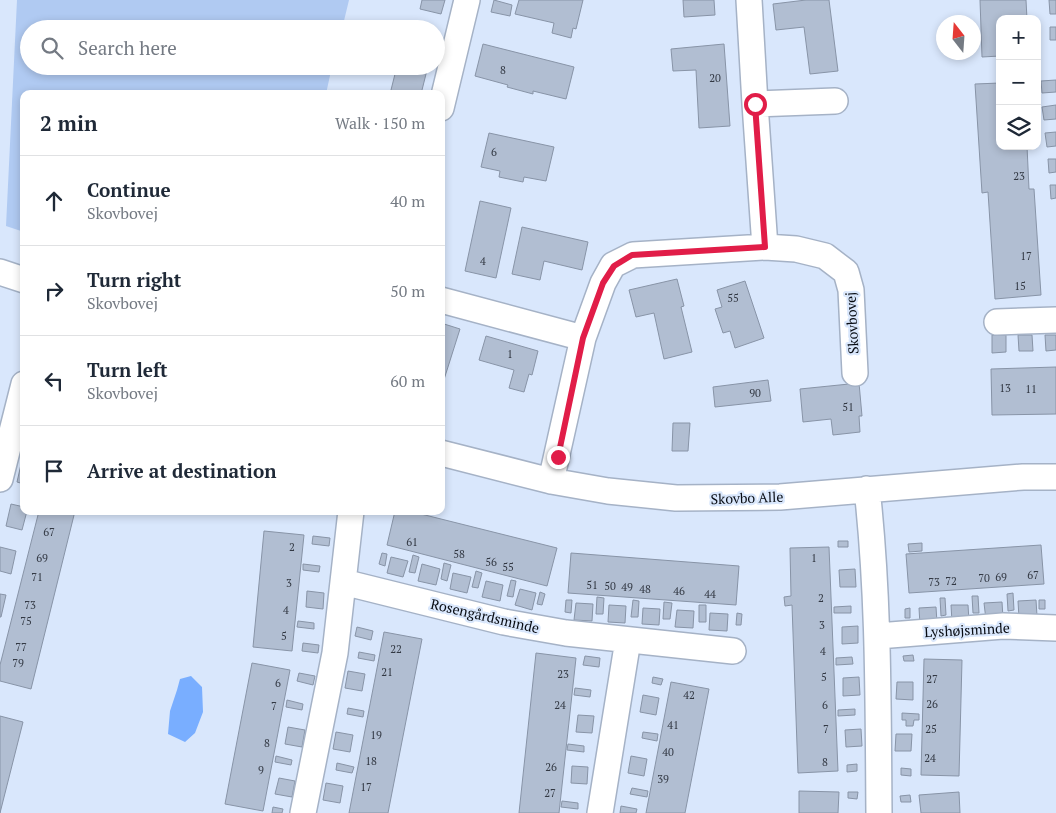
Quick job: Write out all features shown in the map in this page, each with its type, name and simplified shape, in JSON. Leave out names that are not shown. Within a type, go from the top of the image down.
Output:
[{"type":"street","points":[[445,91],[467,0]]},
{"type":"street","points":[[749,0],[765,247]]},
{"type":"street","points":[[755,104],[835,101]]},
{"type":"street","name":"Skovbovej","points":[[552,481],[583,338],[603,283],[614,266],[632,255],[765,247],[796,249],[825,256],[846,272],[851,290],[855,373]]},
{"type":"street","points":[[0,272],[20,279]]},
{"type":"street","points":[[445,301],[583,338]]},
{"type":"street","points":[[997,322],[1056,320]]},
{"type":"street","points":[[0,479],[6,433],[20,395]]},
{"type":"street","name":"Skovbo Alle","points":[[445,454],[552,481],[608,491],[696,499],[780,497],[1023,477],[1056,477]]},
{"type":"street","points":[[866,489],[870,514],[878,636],[879,813]]},
{"type":"street","points":[[303,813],[335,654],[351,515]]},
{"type":"street","name":"Rosengårdsminde","points":[[343,582],[504,622],[566,633],[733,651]]},
{"type":"street","name":"Lyshøjsminde","points":[[878,636],[1003,626],[1056,628]]},
{"type":"street","points":[[600,813],[628,640]]},
{"type":"shaded area","points":[[17,0],[349,0],[344,20],[20,20],[20,75],[330,75],[327,90],[20,90],[20,231],[6,226]]},
{"type":"water","points":[[191,676],[202,687],[203,712],[195,733],[185,742],[168,734],[170,711],[180,679]]},
{"type":"building","points":[[422,0],[445,0],[441,14],[420,9]]},
{"type":"building","points":[[494,0],[512,5],[510,16],[491,12]]},
{"type":"building","points":[[519,0],[583,0],[576,29],[573,28],[571,38],[552,33],[554,23],[515,14]]},
{"type":"building","points":[[683,0],[714,0],[715,15],[684,17]]},
{"type":"building","points":[[806,0],[829,0],[838,71],[810,74],[804,27],[776,30],[773,4]]},
{"type":"building","points":[[980,0],[1026,0],[1027,15],[996,15],[996,56],[982,57]]},
{"type":"building","points":[[1049,0],[1056,0],[1056,14],[1050,14]]},
{"type":"building","points":[[1050,27],[1056,27],[1056,40],[1050,40]]},
{"type":"building","points":[[483,44],[574,67],[566,99],[533,91],[533,94],[475,76]]},
{"type":"building","points":[[724,44],[730,126],[699,128],[696,70],[673,71],[671,49]]},
{"type":"building","points":[[395,75],[426,75],[422,90],[391,90]]},
{"type":"building","points":[[1056,80],[1056,92],[1042,93],[1041,81]]},
{"type":"building","points":[[996,83],[996,150],[1027,150],[1029,189],[1034,189],[1041,295],[995,299],[988,192],[982,193],[975,84]]},
{"type":"building","points":[[1056,105],[1056,119],[1044,120],[1042,107]]},
{"type":"building","points":[[1056,132],[1056,146],[1047,147],[1045,133]]},
{"type":"building","points":[[489,133],[554,147],[546,181],[524,177],[523,182],[499,177],[500,171],[481,167]]},
{"type":"building","points":[[1048,159],[1056,159],[1056,172],[1049,173]]},
{"type":"building","points":[[1050,185],[1056,185],[1056,198],[1051,199]]},
{"type":"building","points":[[480,201],[511,208],[496,278],[465,271]]},
{"type":"building","points":[[522,227],[588,242],[582,270],[544,261],[540,280],[512,274]]},
{"type":"building","points":[[677,279],[684,306],[681,307],[692,352],[664,359],[654,313],[636,317],[629,290]]},
{"type":"building","points":[[745,281],[764,338],[735,348],[730,331],[723,333],[715,309],[722,307],[717,290]]},
{"type":"building","points":[[445,324],[460,329],[445,376]]},
{"type":"building","points":[[992,335],[1006,335],[1006,352],[992,353]]},
{"type":"building","points":[[1018,335],[1032,335],[1033,351],[1019,351]]},
{"type":"building","points":[[1045,335],[1056,335],[1056,350],[1046,351]]},
{"type":"building","points":[[486,336],[538,351],[532,375],[529,374],[524,392],[509,388],[514,370],[479,360]]},
{"type":"building","points":[[1056,367],[1056,414],[992,415],[991,369]]},
{"type":"building","points":[[768,380],[771,401],[715,407],[713,387]]},
{"type":"building","points":[[859,383],[862,416],[859,416],[860,432],[833,435],[831,419],[803,422],[800,389]]},
{"type":"building","points":[[673,423],[690,423],[688,451],[672,451]]},
{"type":"building","points":[[20,469],[20,483],[17,482]]},
{"type":"building","points":[[11,504],[20,506],[20,515],[26,515],[22,530],[6,526]]},
{"type":"building","points":[[38,515],[74,515],[31,689],[0,681],[0,665]]},
{"type":"building","points":[[394,515],[425,515],[557,548],[547,586],[387,545]]},
{"type":"building","points":[[264,531],[304,535],[292,651],[253,647]]},
{"type":"building","points":[[313,536],[330,538],[329,546],[312,544]]},
{"type":"building","points":[[838,541],[848,541],[848,547],[838,547]]},
{"type":"building","points":[[922,543],[922,551],[909,552],[908,544]]},
{"type":"building","points":[[1041,545],[1044,584],[909,593],[906,554]]},
{"type":"building","points":[[0,547],[16,551],[11,574],[0,571]]},
{"type":"building","points":[[829,547],[838,771],[798,773],[792,605],[785,606],[784,597],[791,596],[790,548]]},
{"type":"building","points":[[382,553],[387,554],[385,566],[379,564]]},
{"type":"building","points":[[571,553],[739,566],[736,605],[568,593]]},
{"type":"building","points":[[413,555],[419,557],[415,573],[409,572]]},
{"type":"building","points":[[391,557],[408,561],[403,577],[387,573]]},
{"type":"building","points":[[444,563],[451,565],[447,581],[441,579]]},
{"type":"building","points":[[303,564],[320,566],[319,572],[303,570]]},
{"type":"building","points":[[422,564],[440,569],[436,585],[418,581]]},
{"type":"building","points":[[855,569],[856,587],[840,587],[839,570]]},
{"type":"building","points":[[476,571],[482,573],[478,588],[472,587]]},
{"type":"building","points":[[453,573],[471,577],[467,593],[450,589]]},
{"type":"building","points":[[511,580],[516,581],[513,597],[507,596]]},
{"type":"building","points":[[486,581],[503,585],[500,601],[482,597]]},
{"type":"building","points":[[520,589],[536,593],[532,610],[515,605]]},
{"type":"building","points":[[307,591],[324,593],[323,609],[306,607]]},
{"type":"building","points":[[540,592],[545,594],[542,605],[537,604]]},
{"type":"building","points":[[1013,593],[1014,610],[1008,611],[1007,594]]},
{"type":"building","points":[[0,594],[6,595],[1,617],[0,617]]},
{"type":"building","points":[[972,596],[978,596],[979,613],[973,613]]},
{"type":"building","points":[[597,597],[604,598],[603,614],[596,614]]},
{"type":"building","points":[[940,598],[945,598],[946,615],[941,616]]},
{"type":"building","points":[[566,600],[572,600],[571,613],[565,612]]},
{"type":"building","points":[[633,600],[639,601],[638,617],[631,617]]},
{"type":"building","points":[[1036,600],[1037,616],[1019,618],[1018,601]]},
{"type":"building","points":[[1039,600],[1045,600],[1045,609],[1039,609]]},
{"type":"building","points":[[664,602],[672,603],[670,619],[663,619]]},
{"type":"building","points":[[1002,602],[1003,618],[986,620],[984,603]]},
{"type":"building","points":[[576,603],[593,604],[592,621],[574,620]]},
{"type":"building","points":[[609,605],[626,606],[625,623],[608,622]]},
{"type":"building","points":[[699,605],[706,605],[706,622],[699,622]]},
{"type":"building","points":[[951,605],[968,605],[969,621],[952,622]]},
{"type":"building","points":[[851,606],[851,613],[834,613],[834,607]]},
{"type":"building","points":[[936,607],[937,623],[920,625],[919,608]]},
{"type":"building","points":[[643,608],[660,609],[659,625],[642,624]]},
{"type":"building","points":[[910,608],[910,618],[905,618],[905,609]]},
{"type":"building","points":[[677,610],[694,611],[693,628],[675,627]]},
{"type":"building","points":[[710,613],[728,614],[727,631],[709,630]]},
{"type":"building","points":[[737,613],[742,614],[741,625],[736,625]]},
{"type":"building","points":[[298,621],[314,623],[314,629],[297,627]]},
{"type":"building","points":[[858,626],[858,643],[842,644],[842,627]]},
{"type":"building","points":[[357,627],[373,631],[371,640],[355,636]]},
{"type":"building","points":[[384,632],[422,639],[388,813],[349,813]]},
{"type":"building","points":[[303,643],[319,645],[318,653],[302,651]]},
{"type":"building","points":[[359,652],[375,655],[374,661],[358,658]]},
{"type":"building","points":[[536,653],[576,658],[559,813],[519,813]]},
{"type":"building","points":[[913,655],[914,661],[904,661],[903,656]]},
{"type":"building","points":[[585,656],[600,658],[599,667],[583,665]]},
{"type":"building","points":[[852,657],[853,664],[836,665],[836,658]]},
{"type":"building","points":[[924,659],[962,660],[959,776],[921,775]]},
{"type":"building","points":[[252,663],[290,670],[263,811],[225,804]]},
{"type":"building","points":[[348,671],[365,674],[362,691],[345,688]]},
{"type":"building","points":[[299,673],[315,676],[313,685],[297,681]]},
{"type":"building","points":[[653,677],[663,679],[661,685],[652,683]]},
{"type":"building","points":[[859,677],[860,695],[843,696],[843,678]]},
{"type":"building","points":[[671,682],[709,689],[685,813],[646,813]]},
{"type":"building","points":[[897,682],[913,682],[913,700],[896,699]]},
{"type":"building","points":[[575,688],[591,690],[590,697],[574,695]]},
{"type":"building","points":[[643,695],[659,698],[656,715],[640,712]]},
{"type":"building","points":[[287,700],[303,704],[302,710],[286,707]]},
{"type":"building","points":[[348,708],[364,711],[363,717],[347,714]]},
{"type":"building","points":[[855,709],[855,715],[838,716],[838,710]]},
{"type":"building","points":[[902,713],[919,714],[919,720],[914,720],[913,726],[906,726],[906,720],[902,720]]},
{"type":"building","points":[[578,715],[594,716],[592,733],[576,732]]},
{"type":"building","points":[[0,716],[23,722],[0,813]]},
{"type":"building","points":[[288,727],[305,730],[302,747],[285,744]]},
{"type":"building","points":[[861,729],[862,746],[846,747],[845,730]]},
{"type":"building","points":[[336,732],[353,735],[350,752],[333,749]]},
{"type":"building","points":[[643,732],[658,734],[657,741],[642,738]]},
{"type":"building","points":[[896,734],[912,734],[911,751],[895,751]]},
{"type":"building","points":[[568,744],[584,746],[584,752],[567,750]]},
{"type":"building","points":[[276,756],[292,760],[291,765],[275,762]]},
{"type":"building","points":[[631,756],[647,759],[644,776],[628,773]]},
{"type":"building","points":[[337,763],[354,767],[352,773],[336,770]]},
{"type":"building","points":[[857,764],[857,771],[847,772],[847,765]]},
{"type":"building","points":[[572,766],[588,767],[587,784],[571,783]]},
{"type":"building","points":[[901,768],[911,769],[911,776],[901,775]]},
{"type":"building","points":[[279,778],[295,781],[292,797],[275,794]]},
{"type":"building","points":[[326,783],[343,786],[340,803],[323,800]]},
{"type":"building","points":[[632,788],[648,791],[647,797],[630,794]]},
{"type":"building","points":[[799,791],[839,792],[838,813],[799,813]]},
{"type":"building","points":[[848,792],[858,792],[857,799],[848,798]]},
{"type":"building","points":[[959,792],[960,813],[921,813],[919,795]]},
{"type":"building","points":[[910,795],[911,802],[901,802],[900,796]]},
{"type":"building","points":[[562,801],[578,803],[578,809],[561,807]]},
{"type":"building","points":[[621,806],[637,809],[636,813],[620,813]]},
{"type":"building","points":[[273,807],[283,809],[282,813],[272,813]]},
{"type":"route","points":[[558,457],[583,338],[603,283],[614,266],[632,255],[765,247],[755,104]]}]
